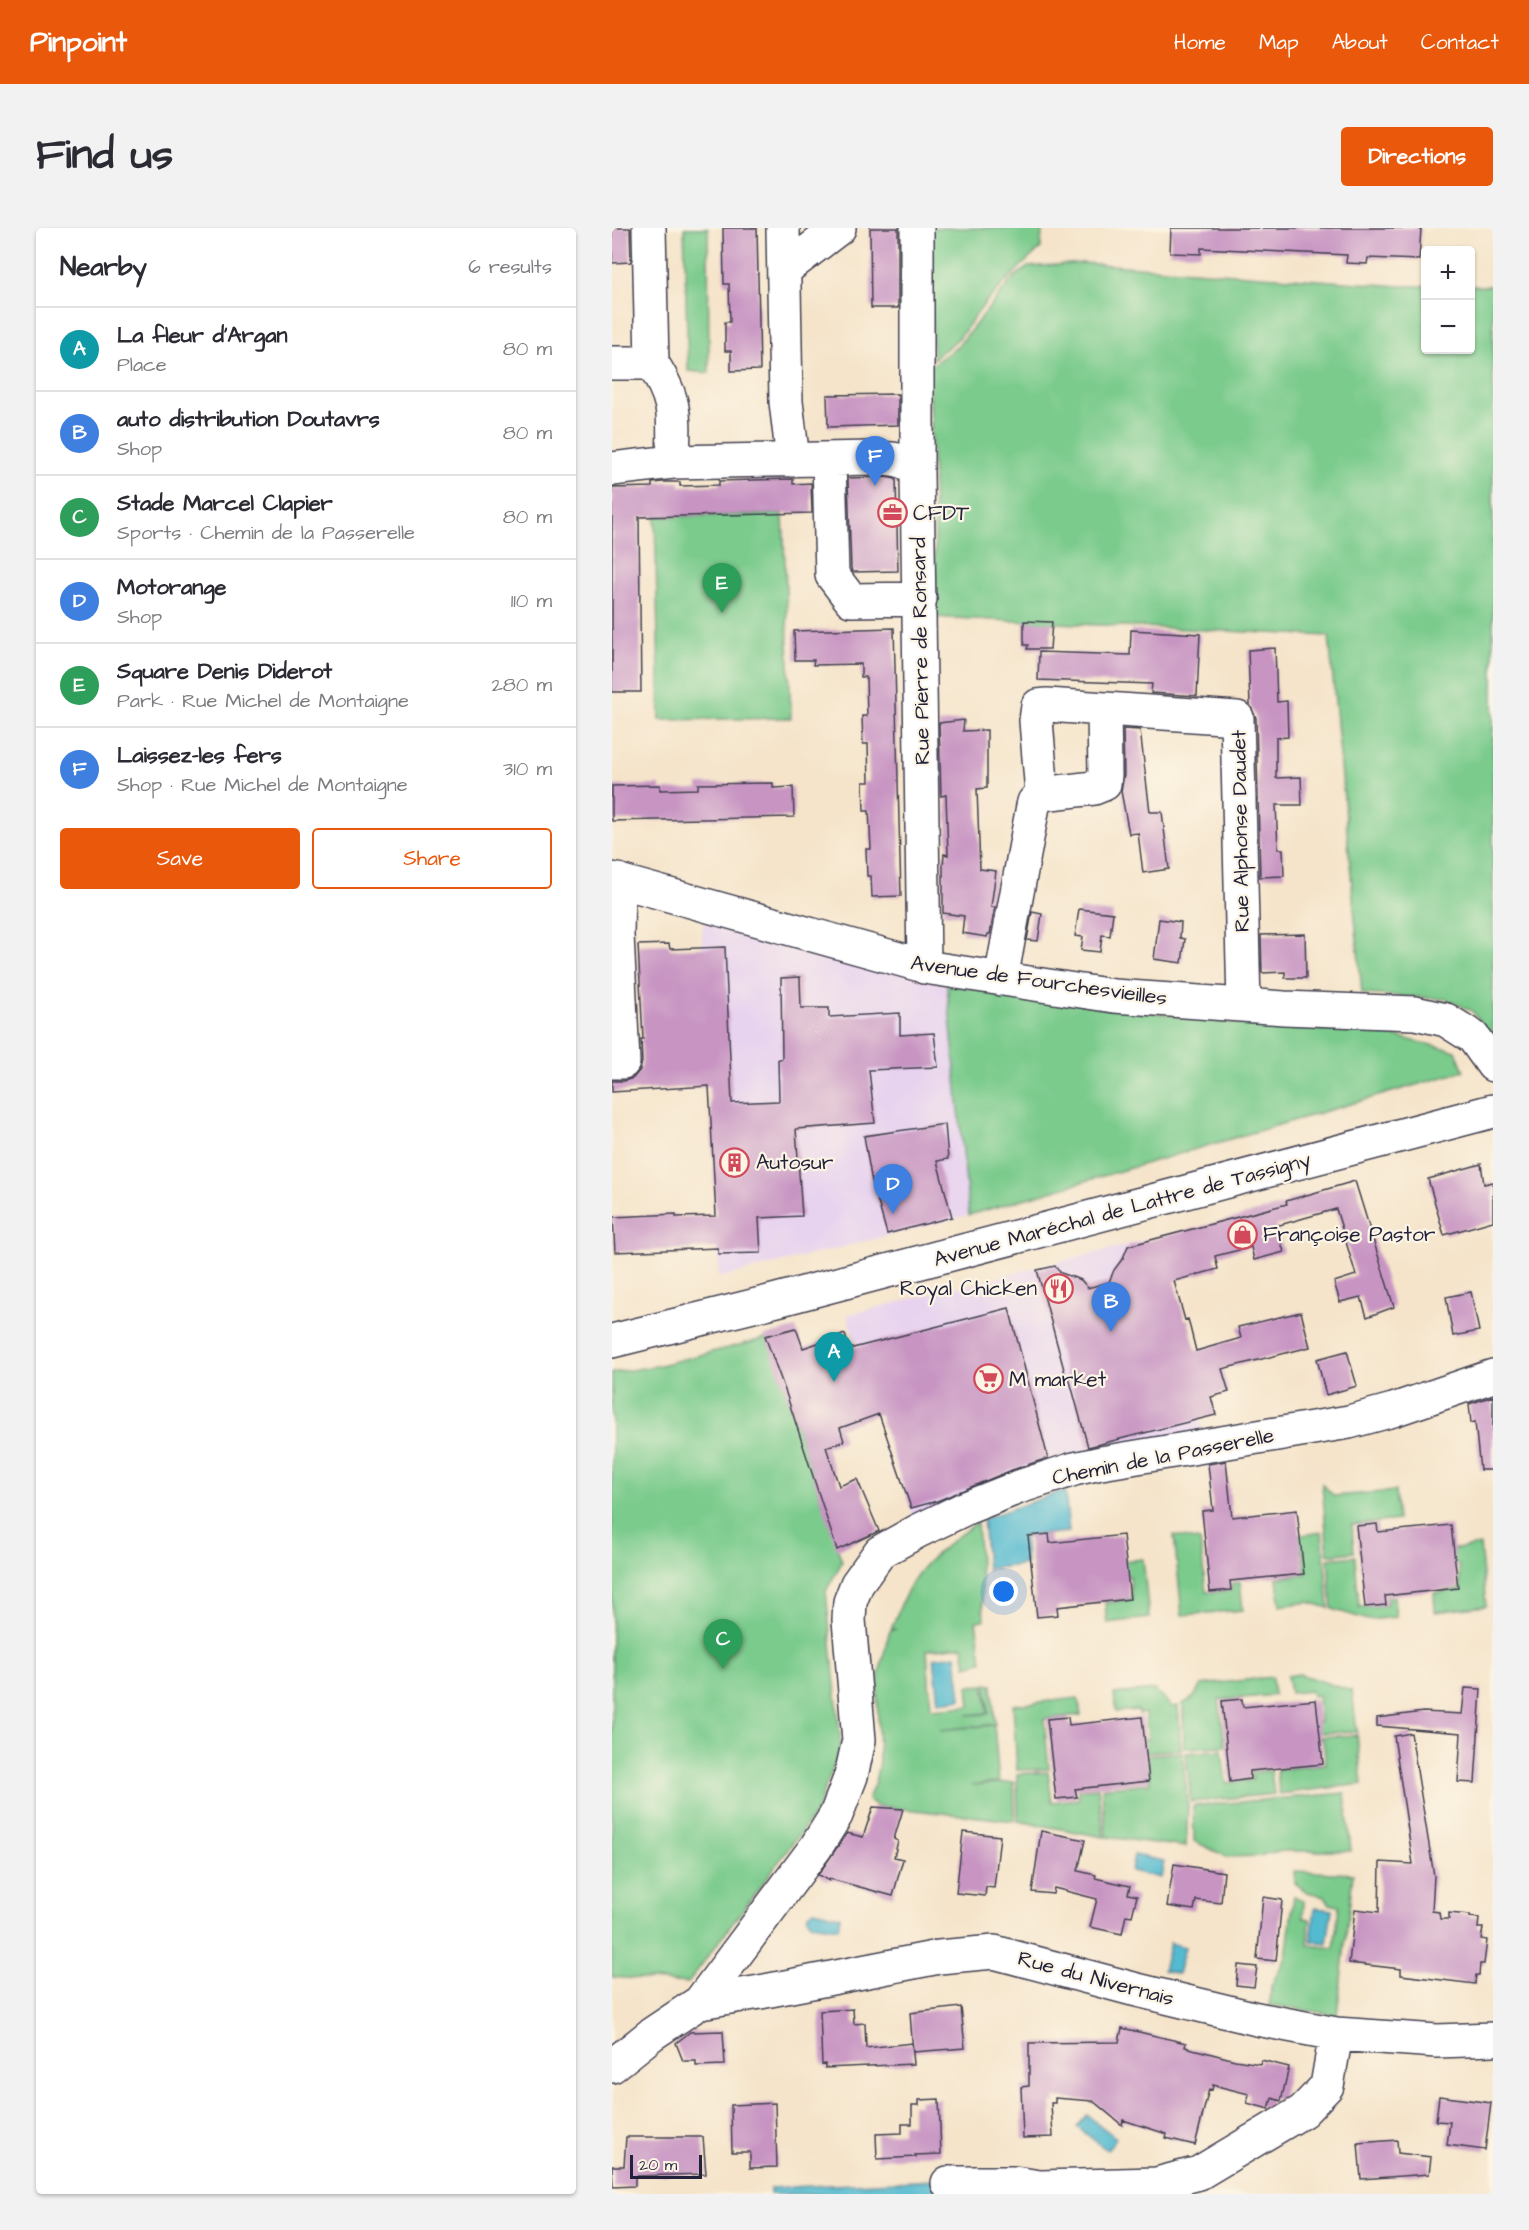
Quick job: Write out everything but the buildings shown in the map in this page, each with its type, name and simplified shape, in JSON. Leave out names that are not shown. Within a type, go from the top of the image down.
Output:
[{"type":"street","points":[[650,228],[652,363],[666,384],[674,407],[673,462]]},
{"type":"street","points":[[783,228],[786,402],[793,460]]},
{"type":"street","points":[[784,270],[839,228]]},
{"type":"street","name":"Rue Pierre de Ronsard","points":[[917,228],[917,473],[924,966]]},
{"type":"street","points":[[612,363],[652,363]]},
{"type":"street","points":[[612,469],[673,462],[873,458],[902,460],[910,464],[917,473]]},
{"type":"street","points":[[829,460],[832,575],[851,600],[920,599]]},
{"type":"street","name":"Rue Alphonse Daudet","points":[[1001,979],[1038,800],[1036,721],[1038,706],[1237,718],[1244,1005]]},
{"type":"street","points":[[1038,800],[1104,784],[1104,709]]},
{"type":"street","points":[[612,1062],[623,1062],[615,935],[615,880]]},
{"type":"street","name":"Avenue de Fourchesvieilles","points":[[615,880],[924,966],[1001,979],[1114,996],[1415,1013],[1446,1020],[1473,1037],[1493,1065]]},
{"type":"street","name":"Avenue Maréchal de Lattre de Tassigny","points":[[612,1341],[777,1300],[1493,1111]]},
{"type":"street","name":"Chemin de la Passerelle","points":[[612,2066],[652,2034],[700,2002],[816,1846],[836,1815],[851,1776],[859,1740],[849,1620],[850,1602],[857,1584],[880,1552],[966,1508],[1074,1469],[1150,1454],[1349,1422],[1393,1410],[1493,1376]]},
{"type":"street","name":"Rue du Nivernais","points":[[700,2002],[939,1957],[994,1952],[1212,2008],[1335,2034],[1437,2041],[1493,2039]]},
{"type":"street","points":[[948,2183],[1014,2183],[1040,2187],[1157,2184],[1199,2173],[1303,2111],[1327,2086],[1335,2034]]},
{"type":"shaded area","points":[[704,920],[947,985],[969,1215],[719,1278],[702,934]]},
{"type":"shaded area","points":[[1147,1240],[1203,1432],[915,1524],[847,1315]]},
{"type":"green space","points":[[684,228],[708,228],[709,373],[688,371]]},
{"type":"green space","points":[[931,228],[1042,228],[1041,248],[985,303],[959,338],[933,359]]},
{"type":"green space","points":[[1083,263],[1421,286],[1421,354],[1475,354],[1475,286],[1493,286],[1493,1038],[1472,1011],[1446,999],[1362,994],[1329,636],[932,617],[935,543],[929,367],[958,346],[1014,277],[1028,267]]},
{"type":"green space","points":[[783,514],[791,718],[660,720],[655,517]]},
{"type":"green space","points":[[947,985],[1248,1025],[1385,1034],[1456,1051],[1464,1071],[969,1215]]},
{"type":"green space","points":[[768,1338],[842,1562],[826,1591],[841,1747],[816,1812],[688,1983],[612,1977],[612,1373],[656,1366]]},
{"type":"green space","points":[[1322,1484],[1334,1496],[1395,1491],[1398,1520],[1352,1525],[1354,1552],[1328,1555]]},
{"type":"green space","points":[[977,1522],[984,1620],[976,1621],[982,1662],[966,1666],[963,1646],[927,1650],[931,1709],[970,1706],[968,1686],[984,1685],[988,1713],[967,1715],[989,1714],[986,1684],[992,1685],[995,1724],[940,1730],[994,1725],[999,1782],[972,1785],[1014,1782],[1015,1821],[877,1806],[868,1799],[875,1782],[879,1762],[877,1682],[889,1633],[896,1629],[891,1629],[915,1577],[940,1551]]},
{"type":"green space","points":[[1322,1532],[1329,1608],[1308,1602],[1280,1606],[1277,1578],[1306,1574],[1303,1551],[1297,1551],[1296,1536]]},
{"type":"green space","points":[[1174,1535],[1200,1541],[1206,1592],[1232,1591],[1232,1583],[1240,1582],[1243,1610],[1182,1615]]},
{"type":"green space","points":[[1480,1545],[1486,1606],[1435,1612],[1434,1593],[1460,1589],[1459,1564],[1451,1565],[1450,1550]]},
{"type":"green space","points":[[1355,1556],[1359,1607],[1387,1605],[1387,1597],[1394,1597],[1396,1617],[1368,1620],[1332,1609],[1328,1559]]},
{"type":"green space","points":[[1143,1559],[1149,1618],[1107,1623],[1105,1603],[1132,1599],[1130,1576],[1123,1577],[1122,1561]]},
{"type":"green space","points":[[1299,1674],[1352,1691],[1357,1732],[1317,1733],[1316,1722],[1320,1722],[1318,1695],[1312,1696],[1311,1691],[1290,1693],[1287,1676]]},
{"type":"green space","points":[[1272,1677],[1274,1695],[1219,1700],[1225,1746],[1184,1748],[1183,1704],[1194,1697],[1201,1685]]},
{"type":"green space","points":[[1155,1690],[1172,1707],[1178,1706],[1181,1749],[1141,1753],[1141,1740],[1148,1739],[1145,1713],[1139,1714],[1138,1710],[1116,1712],[1114,1694]]},
{"type":"green space","points":[[1078,1698],[1081,1715],[1044,1719],[1049,1769],[1017,1770],[1013,1705]]},
{"type":"green space","points":[[1357,1735],[1362,1784],[1279,1794],[1277,1770],[1326,1764],[1323,1739],[1317,1737]]},
{"type":"green space","points":[[1222,1750],[1226,1783],[1253,1780],[1252,1772],[1271,1771],[1274,1794],[1191,1802],[1186,1753]]},
{"type":"green space","points":[[1182,1752],[1188,1805],[1186,1847],[1106,1837],[1102,1788],[1150,1783],[1148,1755]]},
{"type":"green space","points":[[1048,1772],[1052,1802],[1079,1799],[1079,1790],[1098,1788],[1104,1837],[1018,1821],[1017,1774]]},
{"type":"green space","points":[[1345,1793],[1351,1851],[1285,1851],[1261,1856],[1227,1857],[1194,1841],[1193,1806]]},
{"type":"green space","points":[[1294,1871],[1353,1874],[1337,2015],[1270,2005],[1271,1986],[1286,1957],[1294,1896],[1304,1901],[1303,1918],[1310,1919],[1308,1945],[1334,1948],[1339,1906],[1330,1904],[1325,1896],[1307,1892],[1295,1883]]},
{"type":"water","points":[[1065,1490],[1069,1532],[1024,1536],[1026,1564],[987,1569],[983,1519]]},
{"type":"water","points":[[956,1655],[961,1699],[939,1702],[934,1658]]},
{"type":"water","points":[[1134,1855],[1164,1861],[1161,1878],[1131,1871]]},
{"type":"water","points":[[1315,1908],[1332,1910],[1327,1943],[1311,1941]]},
{"type":"water","points":[[814,1910],[840,1916],[838,1928],[812,1924],[807,1918],[808,1914]]},
{"type":"water","points":[[1170,1943],[1185,1947],[1178,1974],[1163,1970]]},
{"type":"water","points":[[1087,2115],[1116,2138],[1107,2150],[1077,2127]]},
{"type":"water","points":[[935,2180],[935,2194],[770,2194],[770,2188]]},
{"type":"place","name":"Laissez-les fers","points":[[875,486]]},
{"type":"place","name":"CFDT","points":[[892,513]]},
{"type":"place","name":"Square Denis Diderot","points":[[722,613]]},
{"type":"place","name":"Autosur","points":[[735,1162]]},
{"type":"place","name":"Motorange","points":[[893,1214]]},
{"type":"place","name":"Françoise Pastor","points":[[1242,1234]]},
{"type":"place","name":"Royal Chicken","points":[[1058,1288]]},
{"type":"place","name":"auto distribution Doutavrs","points":[[1111,1332]]},
{"type":"place","name":"M market","points":[[988,1379]]},
{"type":"place","name":"La fleur d'Argan","points":[[834,1382]]},
{"type":"place","name":"Stade Marcel Clapier","points":[[723,1669]]}]
